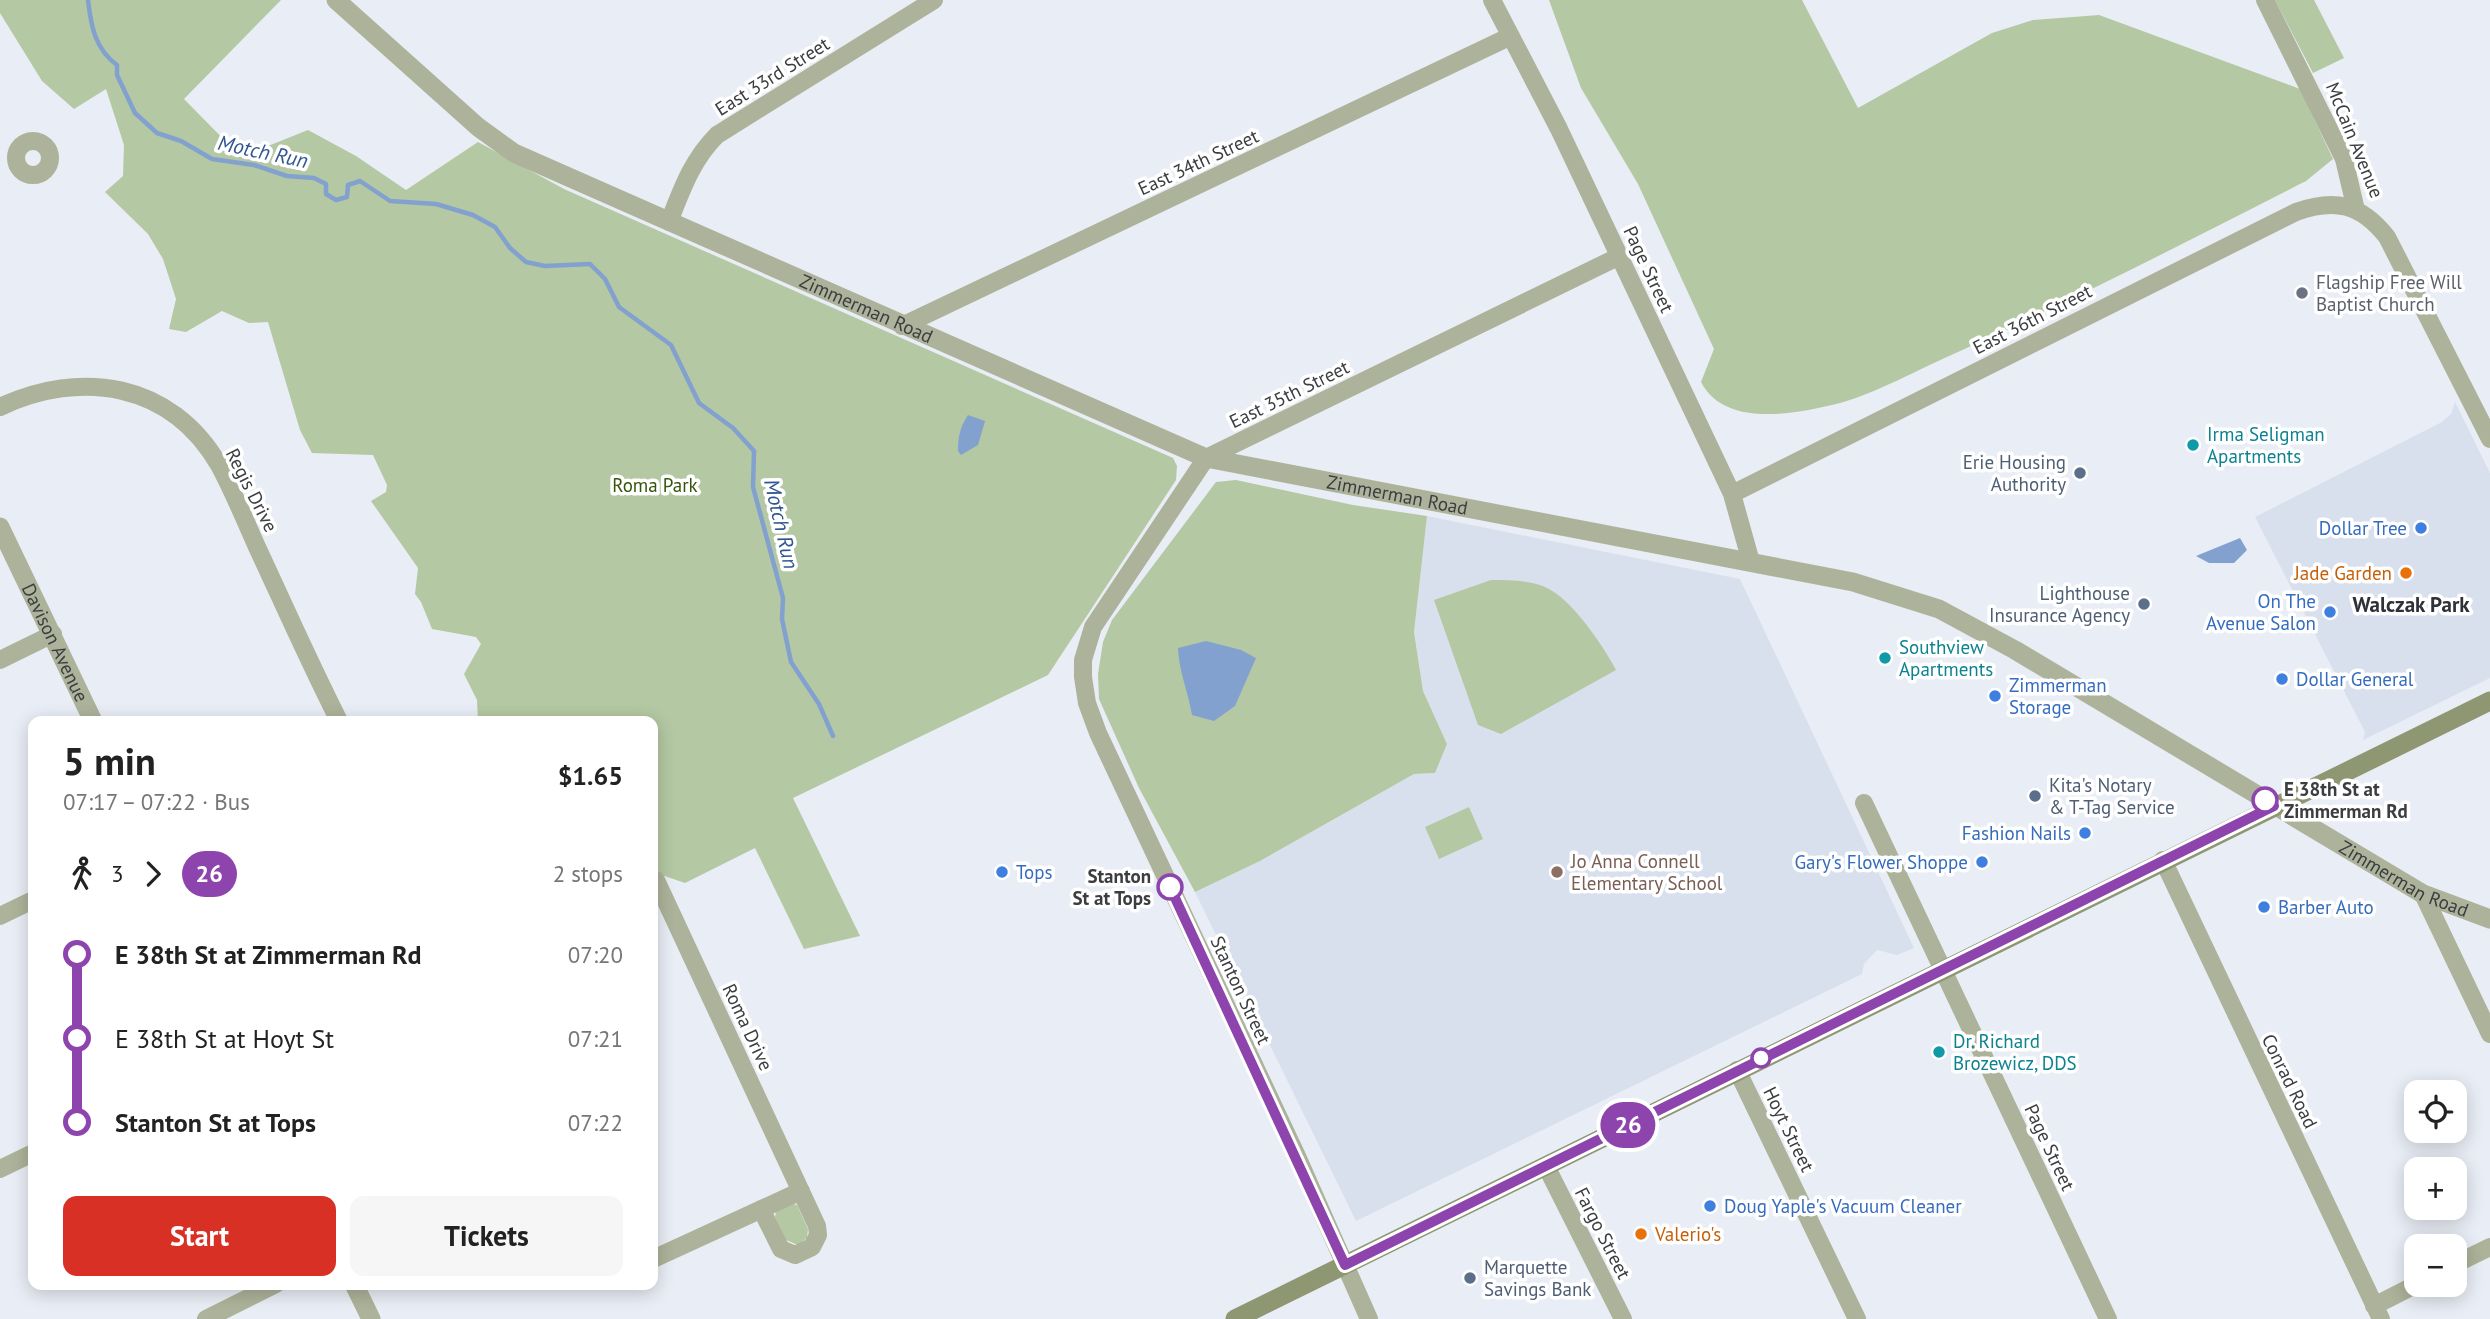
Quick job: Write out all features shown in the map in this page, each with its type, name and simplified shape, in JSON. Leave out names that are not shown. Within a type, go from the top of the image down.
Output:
[{"type":"main road","points":[[1235,1319],[1942,968],[2490,701]]},
{"type":"street","name":"Zimmerman Road","points":[[336,0],[503,147],[902,326],[1206,458],[1853,582],[1939,609],[2015,650],[2423,894],[2490,919]]},
{"type":"street","name":"East 33rd Street","points":[[669,222],[689,172],[701,151],[717,135],[934,0]]},
{"type":"street","name":"Page Street","points":[[1492,0],[1619,256],[1732,494],[1751,562]]},
{"type":"street","name":"McCain Avenue","points":[[2264,0],[2344,159],[2356,210],[2374,219],[2387,237],[2490,439]]},
{"type":"street","name":"East 34th Street","points":[[902,326],[1511,36]]},
{"type":"street","name":"East 36th Street","points":[[1732,494],[2296,212],[2323,204],[2340,204],[2356,210]]},
{"type":"street","name":"East 35th Street","points":[[1083,677],[1087,642],[1100,612],[1206,458],[1619,256]]},
{"type":"street","name":"Regis Drive","points":[[0,407],[44,390],[88,385],[129,393],[152,402],[184,424],[218,463],[337,716]]},
{"type":"street","name":"Davison Avenue","points":[[0,527],[91,716]]},
{"type":"street","points":[[0,660],[53,634]]},
{"type":"street","name":"Stanton Street","points":[[1083,677],[1087,703],[1102,743],[1369,1319]]},
{"type":"street","name":"Page Street","points":[[1864,803],[2108,1319]]},
{"type":"street","name":"Conrad Road","points":[[2164,860],[2378,1312]]},
{"type":"street","name":"Roma Drive","points":[[658,884],[801,1191],[818,1231],[815,1242],[807,1251],[795,1255],[781,1249],[761,1209]]},
{"type":"street","points":[[2423,894],[2490,1034]]},
{"type":"street","points":[[0,916],[28,902]]},
{"type":"street","name":"Hoyt Street","points":[[1737,1070],[1857,1319]]},
{"type":"street","points":[[0,1169],[28,1155]]},
{"type":"street","name":"Fargo Street","points":[[1546,1166],[1623,1319]]},
{"type":"street","points":[[658,1257],[801,1191]]},
{"type":"street","points":[[2467,1258],[2490,1247]]},
{"type":"street","points":[[206,1319],[264,1290]]},
{"type":"street","points":[[357,1290],[370,1319]]},
{"type":"street","points":[[2378,1312],[2404,1293]]},
{"type":"shaded area","points":[[2455,402],[2490,473],[2490,678],[2363,740],[2365,732],[2255,517],[2442,422],[2451,414]]},
{"type":"shaded area","name":"Jo Anna Connell Elementary School","points":[[1427,516],[1740,579],[1914,948],[1897,955],[1877,950],[1864,964],[1862,974],[1356,1221],[1195,892],[1260,861],[1414,774],[1435,773],[1447,744],[1423,691],[1414,631]]},
{"type":"green space","name":"Roma Park","points":[[0,0],[281,0],[184,99],[237,153],[258,150],[308,130],[356,156],[406,190],[478,142],[564,189],[1173,458],[1177,466],[1176,480],[1048,675],[793,798],[860,936],[804,949],[755,848],[685,883],[658,874],[658,716],[478,716],[477,700],[464,674],[481,644],[476,637],[432,629],[415,594],[418,568],[371,501],[386,492],[387,485],[373,455],[312,453],[300,430],[268,322],[249,323],[222,311],[186,332],[169,329],[176,299],[163,259],[148,234],[105,192],[123,176],[124,145],[106,89],[74,109],[42,81],[0,13]]},
{"type":"green space","points":[[1549,0],[1802,0],[1858,108],[1992,33],[2033,20],[2099,15],[2300,89],[2333,159],[2306,181],[2176,247],[1881,388],[1850,400],[1801,411],[1781,414],[1743,412],[1712,397],[1701,382],[1714,349],[1638,184],[1581,88]]},
{"type":"green space","points":[[2275,0],[2314,0],[2344,58],[2313,73]]},
{"type":"green space","points":[[1236,480],[1353,505],[1427,516],[1414,632],[1423,691],[1447,744],[1435,773],[1414,774],[1260,861],[1195,892],[1139,788],[1099,699],[1098,674],[1103,642],[1112,620],[1216,482]]},
{"type":"green space","points":[[1491,580],[1532,583],[1555,593],[1585,623],[1616,670],[1501,734],[1478,725],[1434,600]]},
{"type":"green space","points":[[1469,807],[1483,839],[1439,859],[1425,827]]},
{"type":"green space","points":[[793,1204],[797,1205],[808,1229],[807,1238],[798,1245],[786,1240],[775,1217],[776,1212]]},
{"type":"water","points":[[968,415],[985,421],[978,445],[961,455],[958,451],[959,437]]},
{"type":"water","points":[[2240,538],[2247,550],[2234,563],[2209,563],[2196,556]]},
{"type":"water","points":[[1206,641],[1241,650],[1256,658],[1235,706],[1214,721],[1192,715],[1178,648]]},
{"type":"waterway","name":"Motch Run","points":[[88,0],[99,44],[117,65],[117,75],[135,113],[157,133],[181,141],[212,159],[254,165],[287,176],[314,178],[326,184],[326,194],[336,200],[347,197],[348,185],[360,181],[390,201],[436,204],[473,215],[495,227],[510,248],[526,262],[545,266],[590,264],[605,279],[619,307],[671,345],[699,403],[733,428],[754,451],[753,487],[783,598],[782,619],[791,662],[819,704],[833,736]]},
{"type":"bus line","name":"26","points":[[1170,887],[1296,1154],[1345,1265],[2274,806],[2265,800]]},
{"type":"place","name":"Flagship Free Will Baptist Church","points":[[2302,293]]},
{"type":"place","name":"Irma Seligman Apartments","points":[[2193,445]]},
{"type":"place","name":"Erie Housing Authority","points":[[2080,473]]},
{"type":"place","name":"Dollar Tree","points":[[2421,528]]},
{"type":"place","name":"Jade Garden","points":[[2406,573]]},
{"type":"place","name":"Lighthouse Insurance Agency","points":[[2144,604]]},
{"type":"place","name":"On The Avenue Salon","points":[[2330,612]]},
{"type":"place","name":"Southview Apartments","points":[[1885,658]]},
{"type":"place","name":"Dollar General","points":[[2282,679]]},
{"type":"place","name":"Zimmerman Storage","points":[[1995,696]]},
{"type":"place","name":"Kita's Notary & T-Tag Service","points":[[2035,796]]},
{"type":"place","name":"E 38th St at Zimmerman Rd","points":[[2265,800]]},
{"type":"place","name":"Fashion Nails","points":[[2085,833]]},
{"type":"place","name":"Gary's Flower Shoppe","points":[[1982,862]]},
{"type":"place","name":"Tops","points":[[1002,872]]},
{"type":"place","name":"Jo Anna Connell Elementary School","points":[[1557,872]]},
{"type":"place","name":"Stanton St at Tops","points":[[1170,887]]},
{"type":"place","name":"Barber Auto","points":[[2264,907]]},
{"type":"place","name":"Dr. Richard Brozewicz, DDS","points":[[1939,1052]]},
{"type":"place","name":"Doug Yaple's Vacuum Cleaner","points":[[1710,1206]]},
{"type":"place","name":"Valerio's","points":[[1641,1234]]},
{"type":"place","name":"Marquette Savings Bank","points":[[1470,1278]]},
{"type":"district","name":"Walczak Park","points":[[2411,605]]}]
